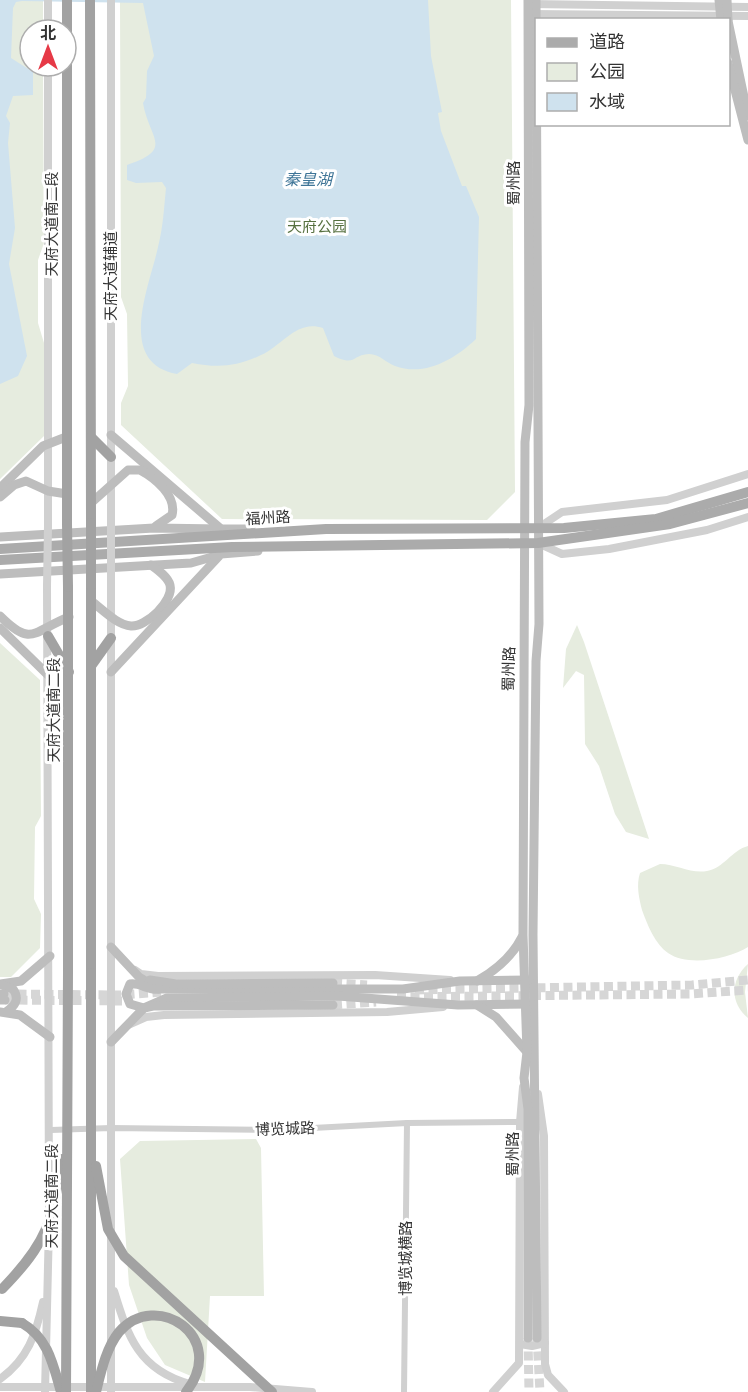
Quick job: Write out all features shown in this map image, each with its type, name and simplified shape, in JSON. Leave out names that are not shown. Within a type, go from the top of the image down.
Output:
[{"type":"highway","name":"天府大道南二段","points":[[66,1392],[69,672],[66,437],[67,0]]},
{"type":"highway","points":[[90,0],[91,1392]]},
{"type":"highway","points":[[91,437],[111,457]]},
{"type":"highway","points":[[48,631],[69,672]]},
{"type":"highway","points":[[91,666],[111,638]]},
{"type":"highway","points":[[0,1291],[34,1255],[51,1223],[68,1123]]},
{"type":"highway","points":[[91,1131],[103,1213],[114,1242],[138,1272],[272,1392]]},
{"type":"highway","points":[[96,1392],[112,1343],[120,1331],[133,1321],[153,1317],[170,1319],[183,1324],[195,1336],[200,1352],[200,1366],[196,1379],[186,1392]]},
{"type":"highway","points":[[0,1321],[22,1323],[41,1340],[49,1352],[61,1392]]},
{"type":"main road","name":"蜀州路","points":[[532,6],[538,528],[529,980],[535,1076],[532,1341]]},
{"type":"main road","name":"蜀州路","points":[[529,980],[523,935],[525,442],[529,405],[532,6]]},
{"type":"main road","points":[[730,38],[748,116]]},
{"type":"main road","points":[[730,67],[748,140]]},
{"type":"main road","points":[[111,435],[221,529]]},
{"type":"main road","points":[[0,489],[48,443],[66,437]]},
{"type":"main road","points":[[91,503],[128,470],[140,470],[171,496],[173,502],[172,515],[154,528]]},
{"type":"main road","points":[[0,497],[14,485],[26,481],[48,490],[67,494]]},
{"type":"main road","name":"福州路","points":[[0,549],[326,529],[538,528],[656,519],[748,492]]},
{"type":"main road","name":"福州路","points":[[0,560],[232,547],[538,543],[670,525],[748,503]]},
{"type":"main road","points":[[3,535],[154,528],[326,529]]},
{"type":"main road","points":[[2,575],[191,563],[221,554],[316,546]]},
{"type":"main road","points":[[111,672],[221,554]]},
{"type":"main road","points":[[91,601],[123,624],[140,625],[147,621],[165,601],[170,584],[160,572],[151,566]]},
{"type":"main road","points":[[0,616],[16,633],[24,635],[48,631],[69,617]]},
{"type":"main road","points":[[0,628],[48,675]]},
{"type":"main road","points":[[477,981],[494,970],[516,949],[523,935]]},
{"type":"main road","points":[[111,947],[139,978],[159,989]]},
{"type":"main road","points":[[0,984],[21,981],[50,956]]},
{"type":"main road","points":[[139,978],[177,984],[333,983]]},
{"type":"main road","points":[[333,1005],[144,1008],[130,1004],[126,994],[130,984],[152,990],[403,989],[460,981],[529,980]]},
{"type":"main road","points":[[0,984],[15,993],[16,1003],[3,1012]]},
{"type":"main road","points":[[111,1042],[144,1008],[167,998],[338,996],[458,1005],[530,1005]]},
{"type":"main road","points":[[477,1005],[496,1017],[527,1052]]},
{"type":"main road","name":"蜀州路","points":[[530,1005],[524,1078],[528,1109],[532,1341]]},
{"type":"main road","points":[[3,1012],[32,1021],[50,1037]]},
{"type":"street","points":[[48,0],[48,18]]},
{"type":"street","name":"天府大道辅道","points":[[111,0],[111,1389]]},
{"type":"street","points":[[532,6],[694,14],[724,12],[748,7]]},
{"type":"street","points":[[724,12],[748,16]]},
{"type":"street","points":[[45,1389],[51,1130],[47,586],[48,78]]},
{"type":"street","points":[[538,528],[562,512],[667,500],[748,474]]},
{"type":"street","name":"福州路","points":[[538,543],[562,554],[609,549],[707,530],[748,517]]},
{"type":"street","points":[[128,964],[141,974],[158,976],[375,975],[460,981]]},
{"type":"street","points":[[128,1025],[146,1017],[164,1015],[387,1012],[458,1005]]},
{"type":"street","points":[[524,1078],[520,1122],[532,1341],[545,1369],[564,1392]]},
{"type":"street","name":"博览城路","points":[[51,1130],[111,1128],[275,1131],[407,1123],[520,1122]]},
{"type":"street","name":"博览城横路","points":[[405,1392],[407,1123]]},
{"type":"street","points":[[111,1280],[126,1332],[135,1348],[147,1361],[165,1373],[181,1381],[202,1387]]},
{"type":"street","points":[[0,1379],[25,1354],[35,1335],[47,1284]]},
{"type":"street","points":[[493,1392],[517,1368],[532,1341]]},
{"type":"street","points":[[0,1387],[111,1389],[202,1387],[312,1392]]},
{"type":"green space","points":[[0,0],[43,0],[43,18],[18,18],[18,78],[43,78],[44,243],[38,260],[38,323],[44,343],[44,436],[0,479]]},
{"type":"green space","name":"天府公园","points":[[120,0],[511,0],[515,492],[487,520],[222,519],[121,425],[121,403],[128,386],[127,314],[121,297]]},
{"type":"green space","points":[[577,625],[649,839],[626,832],[615,814],[599,766],[585,744],[584,675],[576,671],[563,688],[566,649]]},
{"type":"green space","points":[[0,643],[40,680],[41,816],[35,827],[34,899],[41,914],[40,948],[11,977],[0,977]]},
{"type":"green space","points":[[748,846],[748,947],[730,955],[708,960],[686,960],[668,953],[655,939],[642,910],[638,887],[640,873],[660,864],[701,872],[707,871]]},
{"type":"green space","points":[[748,964],[745,992],[748,1018],[738,1005],[734,991],[738,977]]},
{"type":"green space","points":[[256,1139],[261,1148],[264,1296],[210,1296],[205,1382],[165,1365],[147,1338],[129,1285],[120,1159],[140,1141]]},
{"type":"water","name":"秦皇湖","points":[[0,0],[428,0],[431,56],[442,112],[438,113],[441,131],[462,186],[466,186],[479,217],[476,339],[459,353],[439,364],[428,368],[406,369],[392,365],[373,354],[350,360],[334,356],[323,328],[314,326],[305,327],[290,334],[269,351],[244,362],[218,366],[192,363],[177,374],[158,367],[147,355],[142,339],[141,321],[161,233],[166,188],[162,182],[136,183],[127,180],[127,165],[151,154],[155,148],[143,103],[146,98],[147,71],[154,56],[143,3],[22,1],[16,2],[13,8],[11,58],[18,62],[18,78],[33,78],[33,95],[13,96],[6,116],[10,123],[8,143],[15,228],[9,264],[27,356],[18,376],[0,384]]},
{"type":"tunnel","points":[[415,990],[692,985],[748,980]]},
{"type":"tunnel","points":[[333,983],[367,985]]},
{"type":"tunnel","points":[[397,997],[690,994],[748,990]]},
{"type":"tunnel","points":[[4,994],[121,995],[161,992]]},
{"type":"tunnel","points":[[5,1000],[128,1001]]},
{"type":"tunnel","points":[[333,1005],[376,1002]]},
{"type":"tunnel","points":[[528,1338],[529,1392]]},
{"type":"tunnel","points":[[537,1338],[540,1392]]}]
